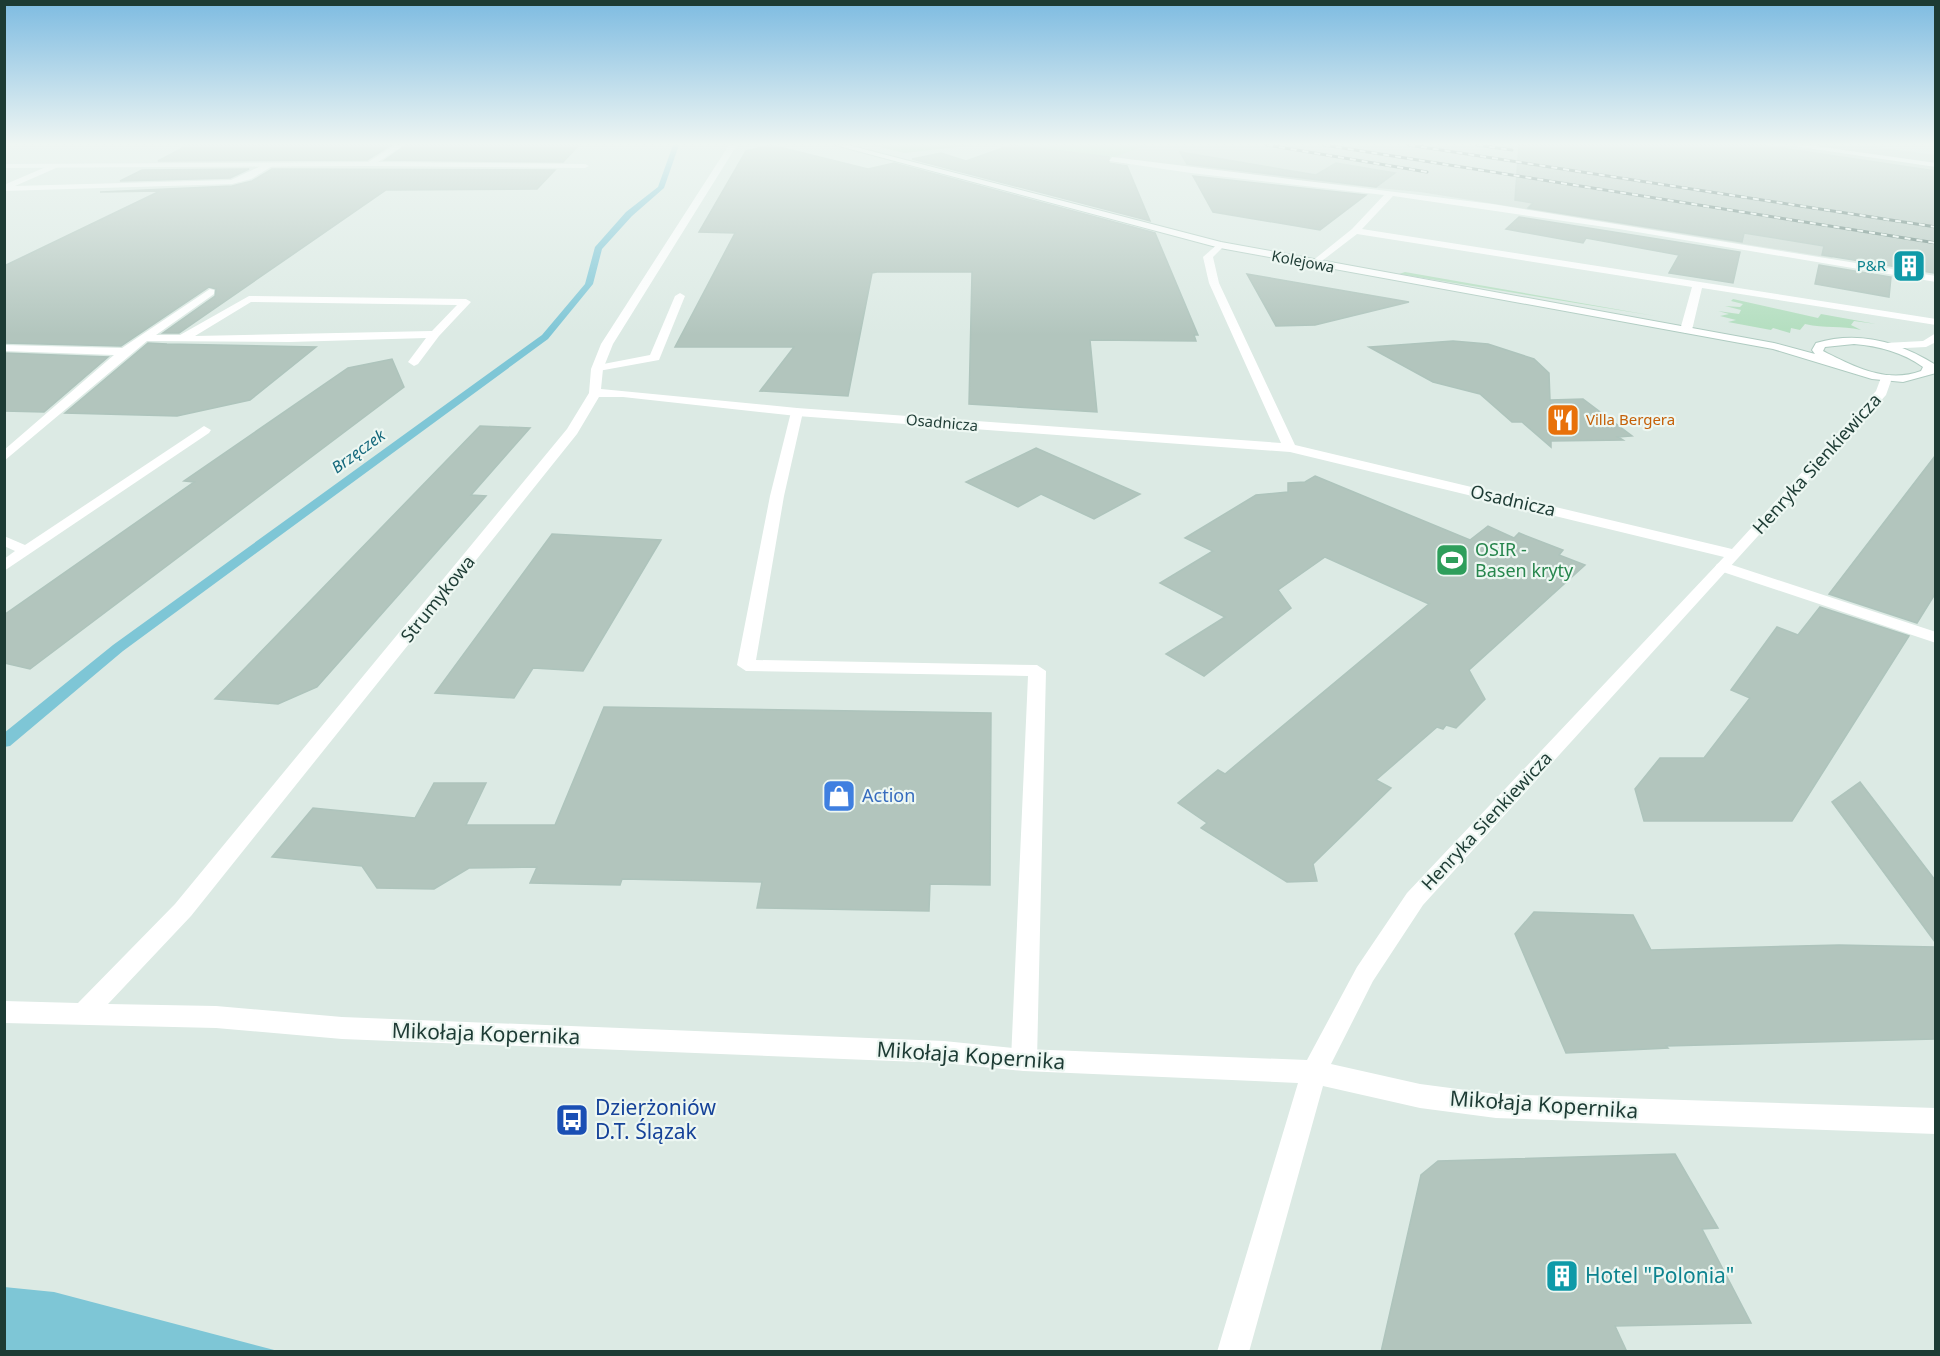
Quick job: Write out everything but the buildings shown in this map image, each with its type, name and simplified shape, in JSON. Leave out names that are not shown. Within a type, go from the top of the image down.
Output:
[{"type":"street","name":"Strumykowa","points":[[83,1014],[198,891],[565,441],[595,393],[597,369],[607,344],[693,208]]},
{"type":"street","name":"Kolejowa","points":[[1080,208],[1220,245],[1314,264],[1774,346],[1818,350]]},
{"type":"street","points":[[1314,264],[1354,231],[1376,208]]},
{"type":"street","points":[[1493,208],[1935,279]]},
{"type":"street","points":[[1354,231],[1935,322]]},
{"type":"street","points":[[1220,245],[1208,257],[1214,283],[1290,448]]},
{"type":"street","points":[[1686,330],[1698,285]]},
{"type":"street","points":[[4,457],[124,352],[210,292]]},
{"type":"street","points":[[597,369],[655,358],[680,296]]},
{"type":"street","points":[[182,339],[249,299],[466,302],[435,334],[414,362]]},
{"type":"street","points":[[144,338],[435,334]]},
{"type":"street","points":[[1830,362],[1818,350],[1820,345],[1838,340],[1885,346],[1926,344],[1935,336]]},
{"type":"street","name":"Kolejowa","points":[[1774,346],[1886,378],[1930,373]]},
{"type":"street","points":[[1885,346],[1914,356],[1930,373]]},
{"type":"street","points":[[4,348],[124,352]]},
{"type":"street","name":"Henryka Sienkiewicza","points":[[1233,1352],[1314,1072],[1365,974],[1414,899],[1729,561],[1882,392],[1886,378]]},
{"type":"street","name":"Osadnicza","points":[[595,393],[623,393],[796,412],[1290,448],[1729,561],[1935,638]]},
{"type":"street","points":[[796,412],[777,496],[746,665],[1037,670],[1024,1060]]},
{"type":"street","points":[[4,566],[204,430]]},
{"type":"street","points":[[4,540],[26,551]]},
{"type":"street","name":"Mikołaja Kopernika","points":[[4,1012],[216,1017],[354,1029],[944,1052],[1024,1060],[1314,1072],[1420,1096],[1496,1106],[1935,1120]]},
{"type":"shaded area","points":[[1522,208],[1935,208],[1935,269],[1838,252],[1832,258]]},
{"type":"green space","points":[[1405,272],[1655,316],[1399,274]]},
{"type":"green space","points":[[1733,299],[1818,318],[1821,314],[1876,324],[1854,321],[1851,325],[1861,330],[1805,324],[1800,330],[1791,328],[1790,333],[1773,328],[1771,330],[1728,322],[1736,320],[1720,316],[1729,314],[1718,311],[1739,314],[1741,310],[1725,306],[1740,307],[1743,304],[1731,301]]},
{"type":"water","points":[[4,1287],[54,1292],[278,1351],[5,1351]]},
{"type":"waterway","name":"Brzęczek","points":[[4,742],[118,648],[545,337],[589,284],[598,249],[636,208]]},
{"type":"railway","points":[[1719,208],[1936,243]]},
{"type":"railway","points":[[1816,208],[1936,227]]},
{"type":"place","name":"P&R","points":[[1909,266]]},
{"type":"place","name":"Villa Bergera","points":[[1563,420]]},
{"type":"place","name":"OSIR - Basen kryty","points":[[1452,560]]},
{"type":"place","name":"Action","points":[[839,796]]},
{"type":"place","name":"Dzierżoniów D.T. Ślązak","points":[[572,1120]]},
{"type":"place","name":"Hotel \"Polonia\"","points":[[1562,1276]]}]
